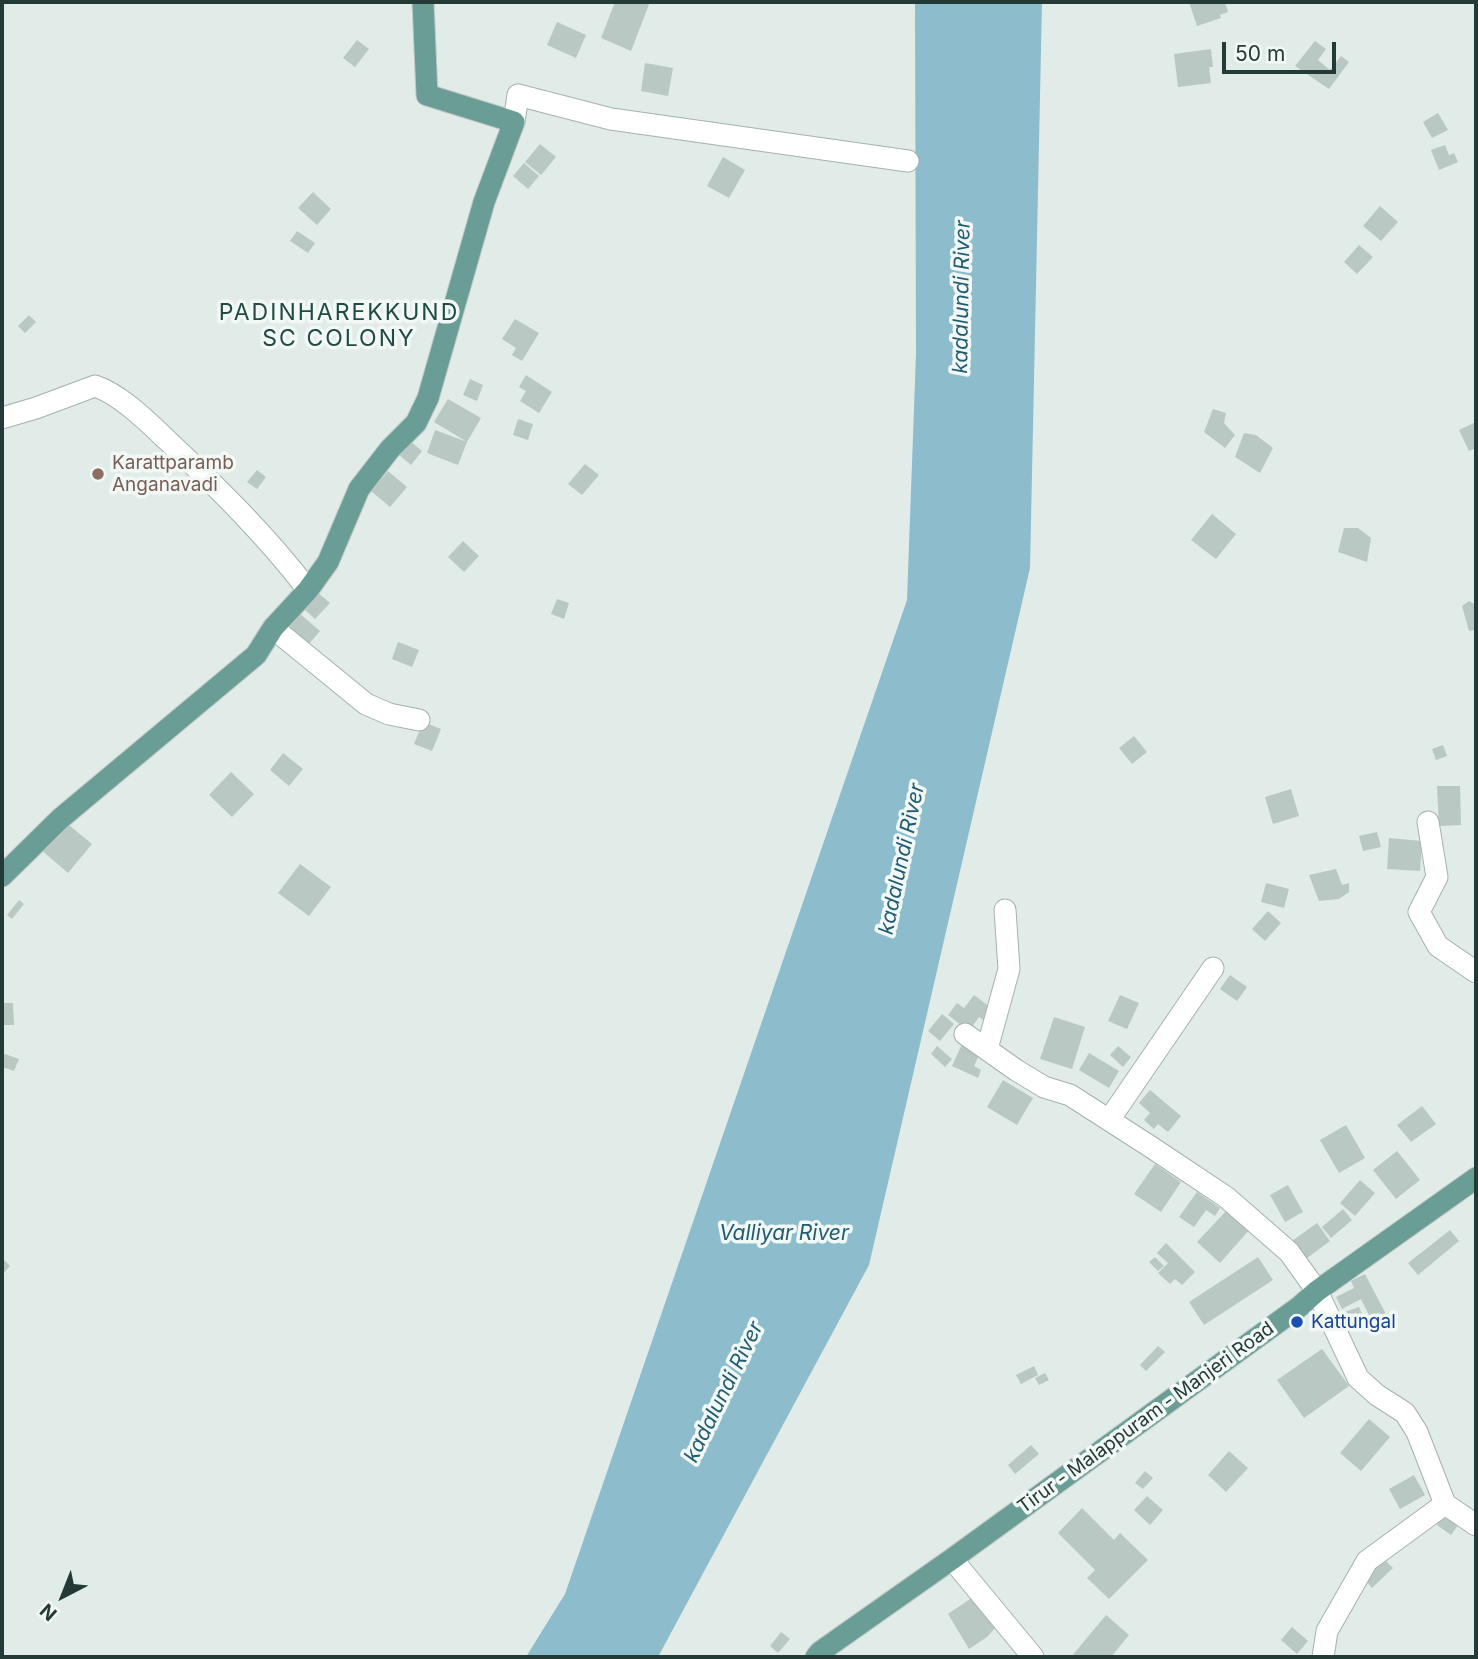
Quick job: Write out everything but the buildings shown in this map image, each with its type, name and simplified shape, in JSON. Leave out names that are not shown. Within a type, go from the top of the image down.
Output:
[{"type":"main road","points":[[2,876],[61,818],[256,654],[273,628],[308,590],[328,562],[359,489],[390,449],[416,423],[428,398],[484,202],[514,122],[427,94],[423,2]]},
{"type":"main road","name":"Tirur - Malappuram - Manjeri Road","points":[[816,1657],[820,1651],[952,1559],[1289,1315],[1317,1291],[1476,1178]]},
{"type":"street","points":[[514,122],[517,95],[611,119],[908,160]]},
{"type":"street","points":[[2,418],[95,386],[104,389],[148,422],[216,485],[263,534],[308,590]]},
{"type":"street","points":[[273,628],[366,704],[389,715],[419,720]]},
{"type":"street","points":[[1428,822],[1437,877],[1419,912],[1438,946],[1476,972]]},
{"type":"street","points":[[987,1049],[1009,969],[1005,910]]},
{"type":"street","points":[[1109,1120],[1213,968]]},
{"type":"street","points":[[965,1034],[1044,1087],[1070,1095],[1226,1197],[1289,1252],[1317,1291],[1358,1378],[1377,1395],[1405,1413],[1417,1432],[1445,1504],[1476,1525]]},
{"type":"street","points":[[1323,1657],[1327,1630],[1367,1561],[1445,1504]]},
{"type":"street","points":[[952,1559],[1033,1657]]},
{"type":"water","name":"Valliyar River","points":[[915,2],[1042,2],[1030,568],[869,1265],[658,1657],[526,1657],[565,1594],[907,600],[916,354]]},
{"type":"place","name":"Karattparamb Anganavadi","points":[[98,474]]},
{"type":"place","name":"Kattungal","points":[[1297,1322]]},
{"type":"district","name":"PADINHAREKKUND SC COLONY","points":[[339,326]]},
{"type":"water label","name":"kadalundi River","points":[[962,297]]},
{"type":"water label","name":"kadalundi River","points":[[902,859]]},
{"type":"water label","name":"kadalundi River","points":[[724,1392]]}]
